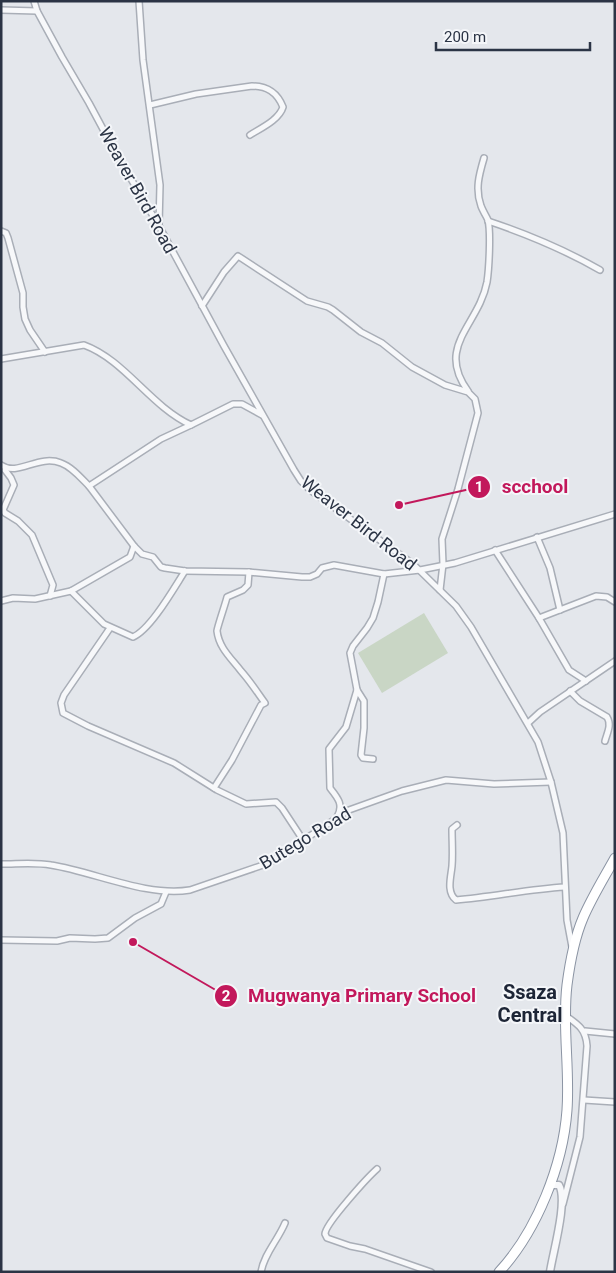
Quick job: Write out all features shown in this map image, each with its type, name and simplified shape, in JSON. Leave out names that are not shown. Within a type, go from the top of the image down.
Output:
[{"type":"highway","points":[[498,1272],[521,1242],[534,1220],[558,1162],[567,1110],[567,988],[573,950],[582,920],[615,858]]},
{"type":"street","name":"Weaver Bird Road","points":[[34,1],[37,12],[301,481],[420,570],[456,606],[471,626],[528,723],[541,749],[551,782],[562,833],[568,930],[573,950]]},
{"type":"street","points":[[139,1],[143,60],[160,185],[158,226]]},
{"type":"street","points":[[1,10],[37,12]]},
{"type":"street","points":[[150,105],[196,94],[261,86],[275,94],[283,107],[281,113],[276,118],[250,136]]},
{"type":"street","points":[[440,590],[443,564],[442,539],[478,413],[475,400],[460,381],[456,353],[459,342],[479,307],[488,271],[488,221],[477,191],[484,158]]},
{"type":"street","points":[[488,221],[525,234],[600,270]]},
{"type":"street","points":[[1,231],[6,233],[8,238],[23,293],[22,307],[25,319],[30,330],[46,352]]},
{"type":"street","points":[[202,306],[224,272],[238,256],[307,302],[328,307],[361,332],[382,343],[412,367],[446,385],[468,392]]},
{"type":"street","points":[[1,359],[84,345],[94,349],[113,362],[168,412],[191,425]]},
{"type":"street","points":[[89,486],[161,439],[233,404],[242,404],[264,417]]},
{"type":"street","points":[[3,466],[15,469],[42,460],[52,460],[63,464],[89,486],[142,554]]},
{"type":"street","points":[[3,466],[14,485],[3,510],[30,532],[53,585],[62,593]]},
{"type":"street","points":[[1,602],[13,598],[34,599],[71,591],[130,557],[142,554],[154,557],[165,568],[185,571],[249,572],[310,577],[317,574],[322,568],[334,565],[384,574],[420,570],[455,563],[615,514]]},
{"type":"street","points":[[537,537],[550,568],[560,610]]},
{"type":"street","points":[[130,557],[134,546]]},
{"type":"street","points":[[495,550],[539,618],[569,670],[586,681]]},
{"type":"street","points":[[71,591],[93,614],[110,628],[133,637],[139,634],[166,601],[185,571]]},
{"type":"street","points":[[214,788],[232,760],[261,705],[265,703],[241,670],[227,656],[220,642],[217,629],[227,597],[243,590],[248,585],[249,572]]},
{"type":"street","points":[[373,760],[363,758],[361,755],[364,701],[357,690],[350,659],[350,649],[373,618],[384,574]]},
{"type":"street","points":[[50,596],[53,585]]},
{"type":"street","points":[[539,618],[596,596],[607,597],[615,602]]},
{"type":"street","points":[[110,628],[64,696],[61,703],[63,713],[88,726],[174,763],[214,788],[246,804],[276,802],[303,840]]},
{"type":"street","points":[[528,723],[540,712],[615,661]]},
{"type":"street","points":[[337,818],[341,810],[340,800],[330,788],[328,754],[329,749],[346,727],[357,690]]},
{"type":"street","points":[[570,691],[580,701],[609,720],[610,724],[605,742]]},
{"type":"street","name":"Butego Road","points":[[1,864],[34,863],[53,865],[166,892],[190,890],[269,863],[349,810],[402,791],[446,780],[494,784],[551,782]]},
{"type":"street","points":[[457,825],[452,829],[452,866],[449,878],[451,893],[456,900],[536,889],[565,888]]},
{"type":"street","points":[[1,940],[57,942],[70,938],[108,938],[135,918],[161,904],[166,892]]},
{"type":"street","points":[[550,1272],[562,1206],[579,1144],[584,1100],[587,1046],[584,1031],[566,1016]]},
{"type":"street","points":[[584,1031],[615,1034]]},
{"type":"street","points":[[584,1100],[615,1102]]},
{"type":"street","points":[[377,1169],[360,1185],[352,1198],[326,1227],[325,1234],[327,1238],[384,1255],[431,1272]]},
{"type":"street","points":[[550,1185],[559,1185],[562,1191],[562,1206]]},
{"type":"street","points":[[261,1272],[266,1257],[285,1223]]},
{"type":"green space","points":[[424,613],[448,653],[382,693],[358,653]]},
{"type":"place","name":"scchool","points":[[399,505]]},
{"type":"place","name":"Mugwanya Primary School","points":[[133,942]]},
{"type":"district","name":"Ssaza Central","points":[[530,1004]]}]
